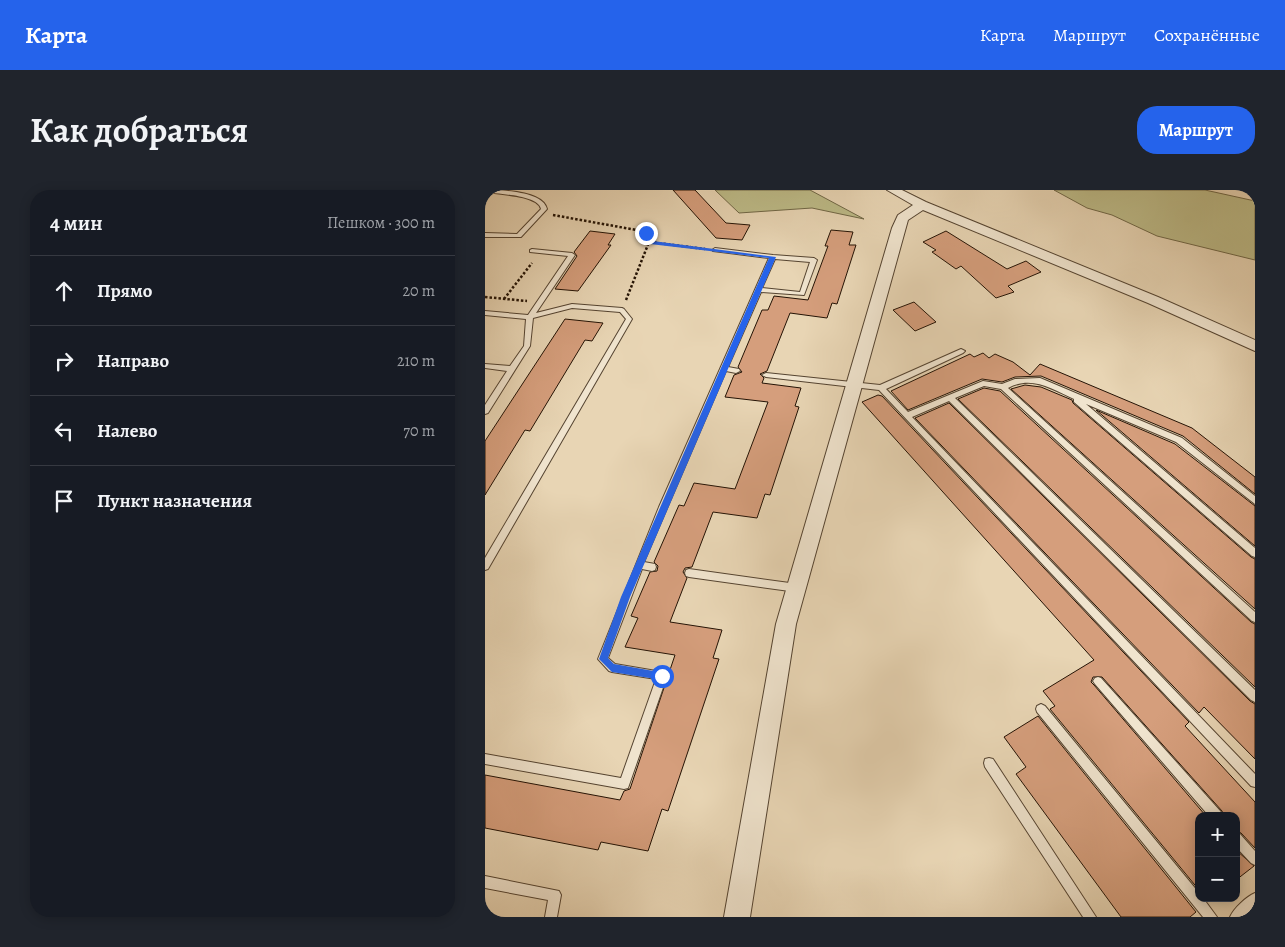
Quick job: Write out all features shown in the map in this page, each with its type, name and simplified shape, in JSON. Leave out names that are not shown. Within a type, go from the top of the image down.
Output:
[{"type":"street","points":[[893,190],[922,205],[1153,300],[1255,346]]},
{"type":"street","points":[[737,917],[786,624],[902,218],[922,205]]},
{"type":"lane","points":[[485,190],[540,200],[544,204],[544,210],[519,236],[485,235]]},
{"type":"lane","points":[[715,250],[815,260],[802,294],[759,290]]},
{"type":"lane","points":[[485,411],[527,346],[530,317],[572,255],[532,252]]},
{"type":"lane","points":[[485,759],[624,784],[662,676],[612,668],[603,659],[639,565],[773,257]]},
{"type":"lane","points":[[485,313],[530,317],[572,306],[622,310],[628,316],[628,323],[485,566]]},
{"type":"lane","points":[[766,375],[881,388],[961,351]]},
{"type":"lane","points":[[485,366],[512,369]]},
{"type":"lane","points":[[724,368],[736,371]]},
{"type":"lane","points":[[1003,387],[1015,381],[1037,380],[1179,440],[1255,501]]},
{"type":"lane","points":[[907,416],[983,383],[1003,387],[1255,618]]},
{"type":"lane","points":[[881,388],[1255,782]]},
{"type":"lane","points":[[1071,394],[1255,552]]},
{"type":"lane","points":[[950,397],[1255,697]]},
{"type":"lane","points":[[639,565],[652,567]]},
{"type":"lane","points":[[689,573],[797,588]]},
{"type":"lane","points":[[1098,681],[1213,812]]},
{"type":"lane","points":[[1041,708],[1211,917]]},
{"type":"lane","points":[[989,763],[1090,917]]},
{"type":"lane","points":[[1240,842],[1255,859]]},
{"type":"lane","points":[[485,882],[555,894],[551,917]]},
{"type":"lane","points":[[1236,917],[1255,899]]},
{"type":"path","points":[[541,213],[642,230],[651,237],[622,310]]},
{"type":"path","points":[[650,242],[715,250]]},
{"type":"path","points":[[504,299],[540,252]]},
{"type":"shaded area","points":[[715,190],[810,190],[864,219],[812,208],[739,213]]},
{"type":"shaded area","points":[[1054,190],[1205,190],[1255,201],[1255,260],[1157,236],[1112,215],[1087,208]]},
{"type":"building","points":[[673,190],[695,190],[726,223],[750,225],[742,240],[716,238]]},
{"type":"building","points":[[831,230],[853,232],[849,245],[856,245],[837,304],[832,303],[827,318],[790,313],[767,371],[760,374],[764,378],[762,383],[801,388],[795,406],[799,407],[770,495],[765,494],[757,518],[713,512],[692,567],[685,568],[683,572],[687,578],[670,622],[722,630],[713,658],[719,659],[668,811],[662,809],[648,851],[601,842],[598,850],[485,828],[485,775],[620,800],[624,791],[630,789],[675,655],[625,647],[638,618],[631,616],[650,572],[657,571],[658,566],[654,562],[679,505],[684,506],[694,483],[735,489],[768,402],[725,397],[734,375],[742,372],[738,367],[762,310],[768,310],[774,296],[808,300],[828,246],[825,246]]},
{"type":"building","points":[[590,231],[615,234],[608,245],[611,245],[578,291],[555,289],[577,256],[574,252]]},
{"type":"building","points":[[946,231],[1007,269],[1026,261],[1041,272],[1008,286],[1014,292],[996,298],[961,266],[956,269],[932,252],[936,250],[923,242]]},
{"type":"building","points":[[914,302],[936,322],[915,331],[893,310]]},
{"type":"building","points":[[565,319],[603,323],[592,341],[585,340],[530,431],[525,430],[485,495],[485,441]]},
{"type":"building","points":[[983,353],[989,358],[995,354],[1013,362],[1030,375],[1040,364],[1192,428],[1255,477],[1255,494],[1183,436],[1041,376],[1015,377],[1002,382],[982,379],[908,410],[891,391],[970,354],[974,357]]},
{"type":"building","points":[[1025,385],[1041,387],[1072,400],[1073,403],[1255,559],[1255,609],[1011,389]]},
{"type":"building","points":[[984,388],[1000,391],[1255,624],[1255,687],[958,399]]},
{"type":"building","points":[[878,395],[882,396],[1189,722],[1185,726],[1255,802],[1255,848],[1240,833],[1240,812],[1222,812],[1102,677],[1093,677],[1091,682],[1203,812],[1195,812],[1195,885],[1050,709],[1055,706],[1043,691],[1094,660],[862,402]]},
{"type":"building","points":[[949,403],[1255,704],[1255,759],[1204,707],[1199,713],[915,418]]},
{"type":"building","points":[[1096,410],[1175,444],[1255,506],[1255,546]]},
{"type":"building","points":[[1038,716],[1196,912],[1190,917],[1121,917],[1016,774],[1026,767],[1004,737]]},
{"type":"building","points":[[1240,854],[1254,866],[1240,877]]},
{"type":"route","points":[[646,233],[651,237],[650,242],[773,257],[625,597],[603,659],[612,668],[662,676]]}]
